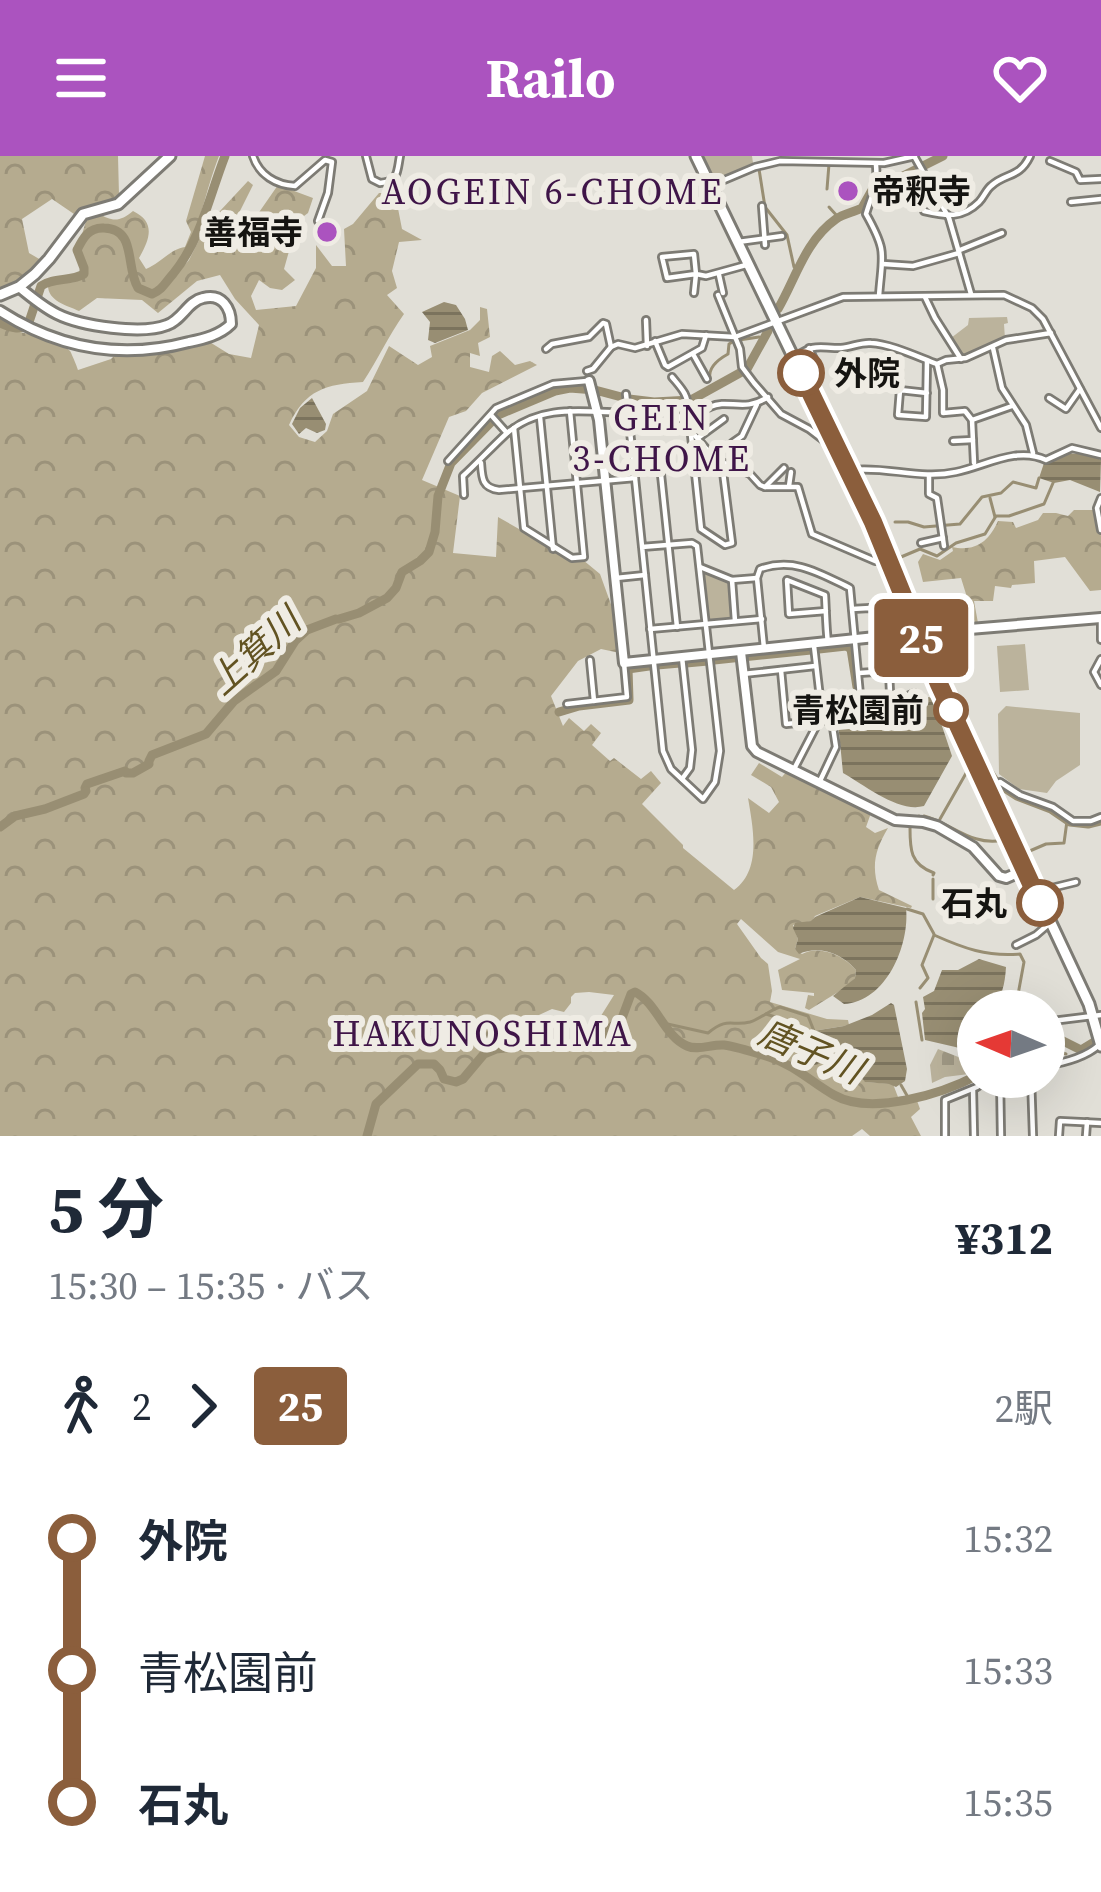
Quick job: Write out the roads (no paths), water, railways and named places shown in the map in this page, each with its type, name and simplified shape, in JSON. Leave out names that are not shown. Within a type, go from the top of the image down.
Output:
[{"type":"main road","points":[[0,295],[22,289],[82,214],[125,199],[170,156]]},
{"type":"main road","points":[[696,156],[849,471],[939,684],[1097,1016],[1101,1043]]},
{"type":"street","points":[[254,156],[269,179],[290,186],[325,160],[332,162],[318,221]]},
{"type":"street","points":[[366,156],[372,179],[380,184],[398,175],[400,156]]},
{"type":"street","points":[[710,186],[780,161],[876,163],[915,156],[949,218],[971,294]]},
{"type":"street","points":[[924,211],[949,218],[970,209],[991,185],[1023,169],[1030,156]]},
{"type":"street","points":[[1050,161],[1076,172],[1080,180],[1101,179]]},
{"type":"street","points":[[876,163],[878,182],[866,214],[881,244],[879,296]]},
{"type":"street","points":[[878,182],[890,198],[931,188]]},
{"type":"street","points":[[1071,202],[1101,199]]},
{"type":"street","points":[[760,210],[764,243]]},
{"type":"street","points":[[883,264],[913,266],[1002,233]]},
{"type":"street","points":[[738,242],[764,243],[780,236],[779,248]]},
{"type":"street","points":[[694,293],[697,274],[694,254],[662,257],[667,278],[697,274],[718,274],[749,265]]},
{"type":"street","points":[[718,274],[745,370],[788,419],[826,442],[833,440]]},
{"type":"street","points":[[0,311],[65,342],[104,351],[151,351],[197,340],[227,330],[232,318],[225,303],[212,297],[197,299],[175,322],[152,330],[83,323],[50,310],[22,289]]},
{"type":"street","points":[[567,704],[627,698],[598,412],[590,383],[593,369],[610,347],[647,346],[682,334],[734,338],[843,297],[1004,295],[1032,308],[1051,333],[1101,428]]},
{"type":"street","points":[[925,296],[961,359]]},
{"type":"street","points":[[646,320],[647,346]]},
{"type":"street","points":[[546,350],[552,344],[589,337],[603,323],[610,347]]},
{"type":"street","points":[[794,358],[809,348],[874,343],[937,364],[1006,340],[1051,333]]},
{"type":"street","points":[[656,341],[667,367],[704,345],[706,335]]},
{"type":"street","points":[[809,348],[817,366]]},
{"type":"street","points":[[993,348],[1002,388],[1026,424],[1033,453]]},
{"type":"street","points":[[693,354],[707,379]]},
{"type":"street","points":[[927,392],[900,390],[898,416],[926,417],[927,392],[928,361]]},
{"type":"street","points":[[937,364],[943,413],[965,411],[972,420],[974,465]]},
{"type":"street","points":[[672,377],[687,401],[682,418]]},
{"type":"street","points":[[448,461],[493,418],[496,408],[553,384],[590,383]]},
{"type":"street","points":[[1048,398],[1066,409],[1080,389]]},
{"type":"street","points":[[682,418],[715,405],[757,404],[768,398]]},
{"type":"street","points":[[627,402],[653,660],[665,760],[704,799],[720,766],[696,544],[642,548]]},
{"type":"street","points":[[464,495],[464,476],[527,419],[553,411],[598,412],[627,402],[673,409],[722,464],[750,473],[760,485],[798,487],[812,534],[875,561],[887,555]]},
{"type":"street","points":[[732,443],[742,436],[757,404]]},
{"type":"street","points":[[972,420],[1013,405]]},
{"type":"street","points":[[514,428],[524,528],[572,558],[584,557],[570,411]]},
{"type":"street","points":[[540,415],[554,549]]},
{"type":"street","points":[[493,418],[507,434]]},
{"type":"street","points":[[698,438],[724,418]]},
{"type":"street","points":[[691,430],[700,529],[725,545],[732,543],[722,464]]},
{"type":"street","points":[[953,441],[973,440]]},
{"type":"street","points":[[632,448],[658,446],[677,627]]},
{"type":"street","points":[[849,471],[929,476],[1033,453],[1046,460],[1072,448],[1101,455]]},
{"type":"street","points":[[480,461],[482,481],[499,490],[635,478]]},
{"type":"street","points":[[765,487],[788,470],[790,486]]},
{"type":"street","points":[[920,543],[944,542],[937,498],[929,494],[929,476]]},
{"type":"street","points":[[1101,498],[1097,508],[1101,530]]},
{"type":"street","points":[[764,650],[760,569],[800,565],[850,588],[862,717]]},
{"type":"street","points":[[700,567],[732,580],[757,578]]},
{"type":"street","points":[[616,578],[645,574]]},
{"type":"street","points":[[732,580],[735,621]]},
{"type":"street","points":[[826,611],[789,614],[787,580],[825,595],[826,611],[828,644]]},
{"type":"street","points":[[852,609],[876,610],[886,636]]},
{"type":"street","points":[[624,663],[1101,618],[1101,640]]},
{"type":"street","points":[[650,629],[762,619]]},
{"type":"street","points":[[794,770],[822,715],[814,645]]},
{"type":"street","points":[[741,655],[752,746],[757,752],[896,820],[937,826],[974,848],[999,876],[1024,870]]},
{"type":"street","points":[[682,658],[692,750],[690,768],[682,779]]},
{"type":"street","points":[[1100,682],[1094,672],[1101,659]]},
{"type":"street","points":[[590,660],[594,701]]},
{"type":"street","points":[[743,674],[817,666]]},
{"type":"street","points":[[781,670],[786,724],[891,714],[890,671],[859,673]]},
{"type":"street","points":[[892,704],[914,693]]},
{"type":"street","points":[[819,783],[836,747],[832,720]]},
{"type":"street","points":[[987,789],[1002,783],[1076,821],[1101,818]]},
{"type":"street","points":[[1035,892],[1076,882]]},
{"type":"street","points":[[1016,945],[1050,923]]},
{"type":"street","points":[[1065,1020],[1097,1016]]},
{"type":"street","points":[[1065,1062],[1101,1043]]},
{"type":"street","points":[[944,1136],[945,1100],[957,1095]]},
{"type":"street","points":[[974,1098],[974,1136]]},
{"type":"street","points":[[1000,1098],[1001,1136]]},
{"type":"street","points":[[1032,1098],[1033,1136]]},
{"type":"street","points":[[1059,1136],[1060,1121],[1101,1123]]},
{"type":"street","points":[[1086,1136],[1087,1122]]},
{"type":"water","points":[[444,302],[456,305],[468,330],[435,343],[428,340],[430,322],[422,312]]},
{"type":"water","points":[[312,398],[325,430],[317,433],[306,428],[299,434],[292,424]]},
{"type":"water","points":[[1066,453],[1101,460],[1100,492],[1070,480],[1054,483],[1039,478],[1044,463]]},
{"type":"water","points":[[929,697],[952,756],[924,806],[893,802],[843,773],[838,722],[893,716]]},
{"type":"water","points":[[860,897],[906,908],[904,938],[883,983],[859,1001],[844,1004],[833,996],[855,978],[856,970],[829,952],[799,954],[793,928],[795,923],[811,921]]},
{"type":"water","points":[[979,959],[1006,967],[1002,990],[957,990],[957,1047],[925,1040],[922,1013],[923,997],[934,991],[942,970],[958,970]]},
{"type":"water","points":[[891,1003],[907,1069],[905,1081],[896,1087],[865,1082],[823,1062],[814,1065],[801,1049],[786,1043],[788,1035],[844,1026]]},
{"type":"waterway","points":[[0,323],[17,328],[28,325],[41,286],[84,274],[77,250],[94,229],[121,235],[138,288],[152,294],[158,290],[191,247],[225,156]]},
{"type":"waterway","points":[[778,309],[825,228],[862,208],[876,183],[901,177],[943,156]]},
{"type":"waterway","points":[[827,189],[829,164]]},
{"type":"waterway","points":[[759,169],[765,207],[787,235],[798,269]]},
{"type":"waterway","points":[[829,207],[838,217]]},
{"type":"waterway","name":"上箕川","points":[[339,619],[387,598],[402,572],[429,552],[438,496],[451,463],[498,415],[570,388],[654,402],[691,400],[747,369],[768,331]]},
{"type":"waterway","points":[[739,340],[759,337]]},
{"type":"waterway","points":[[710,378],[712,367],[728,354],[734,341]]},
{"type":"waterway","points":[[895,522],[924,527],[960,524],[982,497],[1001,493],[1013,482],[1036,488],[1039,478]]},
{"type":"waterway","points":[[883,526],[901,557],[920,549],[937,556],[956,543],[985,534],[996,516],[1044,504],[1053,483]]},
{"type":"waterway","points":[[990,498],[995,517]]},
{"type":"waterway","name":"上箕川","points":[[149,761],[152,755],[206,734],[234,701],[276,671],[307,630],[336,619]]},
{"type":"waterway","points":[[819,649],[851,649],[857,687]]},
{"type":"waterway","points":[[714,660],[811,650]]},
{"type":"waterway","points":[[686,663],[708,661]]},
{"type":"waterway","points":[[657,665],[680,663]]},
{"type":"waterway","points":[[559,712],[629,700],[628,669],[649,666]]},
{"type":"waterway","points":[[983,762],[995,781]]},
{"type":"waterway","name":"上箕川","points":[[126,773],[149,764]]},
{"type":"waterway","points":[[940,819],[969,768]]},
{"type":"waterway","name":"上箕川","points":[[85,788],[125,771]]},
{"type":"waterway","points":[[1000,785],[1070,822],[1101,821]]},
{"type":"waterway","name":"上箕川","points":[[0,827],[15,816],[86,791]]},
{"type":"waterway","points":[[924,816],[972,837],[1004,840]]},
{"type":"waterway","points":[[1025,853],[1064,843],[1067,821]]},
{"type":"waterway","points":[[910,825],[913,854],[933,875]]},
{"type":"waterway","points":[[933,879],[933,899]]},
{"type":"waterway","points":[[907,909],[923,914],[934,934]]},
{"type":"waterway","points":[[920,988],[928,978],[922,965],[934,935],[975,951],[1020,954],[1024,962],[1019,990]]},
{"type":"waterway","name":"唐子川","points":[[367,1136],[376,1104],[418,1064],[434,1064],[444,1079],[456,1082],[484,1054],[496,1049],[542,1044],[577,1047],[594,1042],[622,1018],[635,992],[687,1046],[724,1045],[769,1057],[849,1101],[906,1100],[957,1084]]},
{"type":"waterway","points":[[916,1002],[922,1040]]},
{"type":"waterway","points":[[663,1023],[708,1033],[726,1023],[750,1022],[780,1007],[808,1016],[814,1031]]},
{"type":"waterway","points":[[766,1014],[794,1023],[796,1033]]},
{"type":"waterway","name":"唐子川","points":[[1065,1042],[1081,1050],[1094,1042]]},
{"type":"waterway","points":[[901,1085],[909,1099]]},
{"type":"place","name":"帝釈寺","points":[[848,191]]},
{"type":"place","name":"善福寺","points":[[327,232]]},
{"type":"place","name":"外院","points":[[801,373]]},
{"type":"place","name":"青松園前","points":[[951,710]]},
{"type":"place","name":"石丸","points":[[1040,903]]},
{"type":"district","name":"AOGEIN 6-CHOME","points":[[553,191]]},
{"type":"district","name":"GEIN 3-CHOME","points":[[662,438]]},
{"type":"district","name":"HAKUNOSHIMA","points":[[483,1033]]}]
